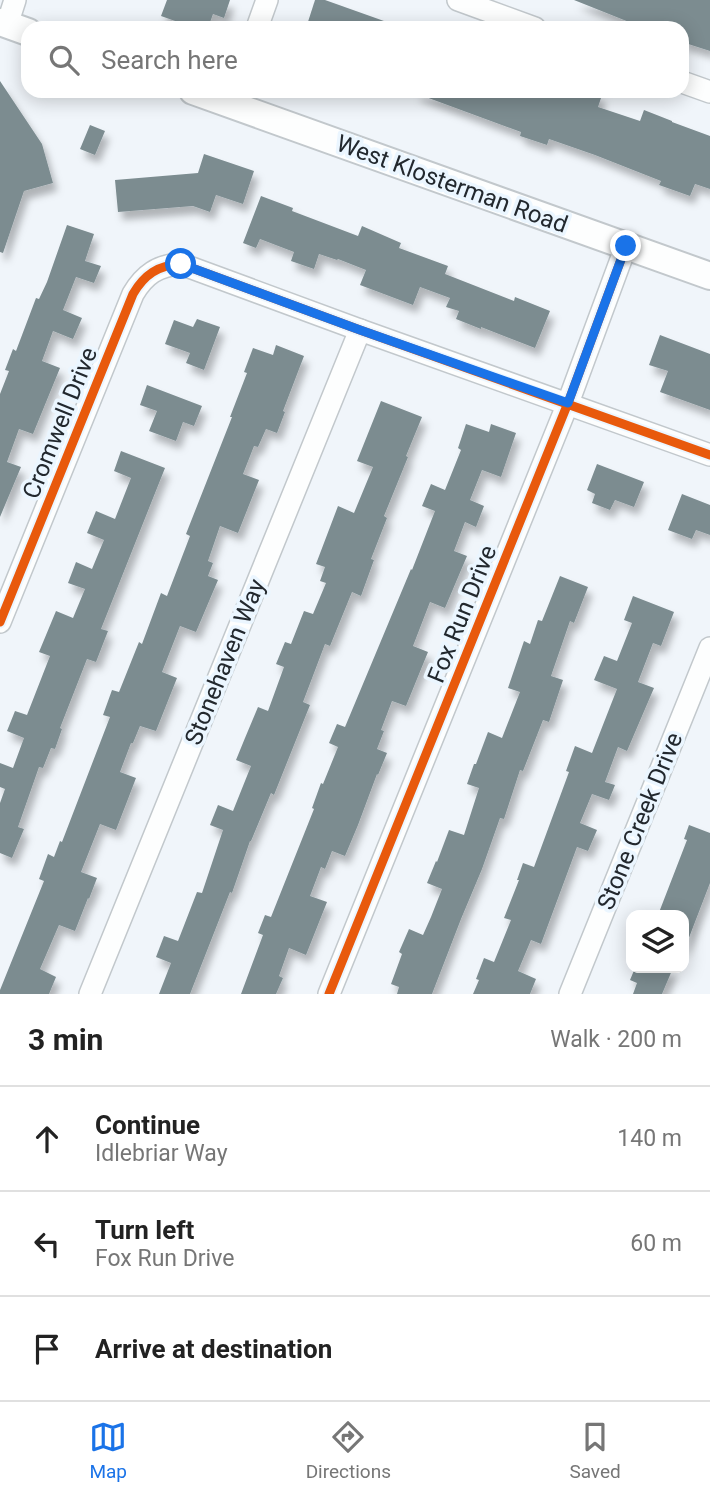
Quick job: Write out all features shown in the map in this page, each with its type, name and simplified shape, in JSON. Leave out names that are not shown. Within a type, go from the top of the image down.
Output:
[{"type":"street","points":[[12,27],[15,0]]},
{"type":"street","points":[[260,21],[267,0]]},
{"type":"street","points":[[458,0],[516,21]]},
{"type":"street","points":[[689,84],[710,92]]},
{"type":"street","name":"West Klosterman Road","points":[[235,98],[710,276]]},
{"type":"street","name":"Fox Run Drive","points":[[329,994],[568,403],[626,246]]},
{"type":"street","name":"Cromwell Drive","points":[[0,622],[133,295],[138,285],[156,270],[167,264],[181,264],[360,330]]},
{"type":"street","points":[[360,330],[710,455]]},
{"type":"street","name":"Stonehaven Way","points":[[90,994],[360,330]]},
{"type":"street","name":"Stone Creek Drive","points":[[570,994],[710,648]]},
{"type":"building","points":[[167,0],[230,0],[224,18],[213,14],[210,21],[175,21],[161,16]]},
{"type":"building","points":[[315,0],[325,0],[384,21],[308,21]]},
{"type":"building","points":[[574,0],[710,0],[710,51],[689,44],[689,21],[626,21]]},
{"type":"building","points":[[0,81],[42,144],[53,183],[24,191],[3,253],[0,252]]},
{"type":"building","points":[[429,98],[601,98],[598,107],[640,121],[644,110],[710,136],[710,189],[695,184],[690,196],[659,185],[661,181],[595,155],[549,139],[547,145],[520,136],[521,132]]},
{"type":"building","points":[[90,125],[105,131],[95,155],[80,149]]},
{"type":"building","points":[[204,154],[254,171],[243,204],[216,195],[210,212],[193,206],[118,212],[115,180],[198,173]]},
{"type":"building","points":[[261,196],[358,236],[362,226],[401,243],[399,248],[448,266],[445,274],[514,301],[515,297],[550,311],[535,348],[456,319],[459,311],[446,307],[450,298],[420,287],[413,305],[360,285],[366,270],[338,259],[319,254],[314,269],[291,261],[294,252],[260,239],[256,248],[243,243]]},
{"type":"building","points":[[67,225],[94,234],[85,261],[101,266],[94,283],[76,277],[63,310],[82,318],[73,339],[53,331],[42,361],[60,368],[33,434],[19,429],[7,462],[21,467],[0,517],[0,394],[9,371],[5,370],[13,349],[16,351],[36,298],[39,299],[47,282]]},
{"type":"building","points":[[197,319],[220,327],[204,370],[186,363],[190,353],[165,344],[174,320],[193,327]]},
{"type":"building","points":[[660,335],[710,354],[710,410],[660,392],[668,371],[649,365]]},
{"type":"building","points":[[276,345],[304,356],[283,411],[285,412],[277,433],[266,429],[258,447],[254,446],[243,474],[259,480],[238,533],[220,526],[208,561],[213,563],[208,576],[218,580],[196,632],[180,626],[162,672],[177,678],[156,731],[140,726],[131,743],[120,772],[136,778],[116,830],[100,824],[81,872],[97,878],[89,899],[75,931],[59,925],[40,969],[56,977],[49,994],[0,994],[44,881],[39,879],[48,854],[54,857],[60,841],[62,842],[110,717],[103,715],[112,690],[119,692],[139,642],[142,644],[161,593],[167,596],[190,536],[186,534],[232,417],[253,348],[273,355]]},
{"type":"building","points":[[147,385],[202,406],[194,426],[183,422],[176,441],[149,431],[157,411],[140,405]]},
{"type":"building","points":[[381,401],[422,417],[384,516],[387,518],[371,559],[374,560],[361,596],[352,592],[330,646],[325,644],[303,702],[310,705],[274,795],[271,793],[250,841],[232,893],[230,892],[190,994],[159,994],[171,963],[156,957],[164,936],[178,941],[197,892],[202,893],[223,830],[210,825],[218,805],[233,811],[251,766],[236,760],[258,707],[268,711],[284,667],[276,664],[285,642],[291,644],[304,611],[313,614],[326,583],[320,581],[325,567],[316,564],[338,506],[354,513],[373,467],[357,461]]},
{"type":"building","points":[[466,424],[489,432],[491,424],[516,433],[501,477],[482,470],[470,500],[484,506],[476,527],[465,522],[454,551],[467,556],[445,608],[430,602],[413,646],[428,652],[406,706],[392,701],[377,749],[387,753],[345,856],[332,851],[325,869],[321,867],[310,896],[327,902],[306,955],[289,948],[279,976],[283,978],[276,994],[241,994],[263,935],[258,933],[265,915],[271,917],[314,809],[312,808],[321,783],[323,784],[338,747],[329,743],[337,724],[345,727],[435,511],[422,506],[431,484],[445,490],[461,450],[458,448]]},
{"type":"building","points":[[121,451],[165,468],[101,629],[108,631],[96,662],[87,659],[60,728],[62,729],[55,749],[51,748],[43,768],[39,767],[18,827],[24,829],[12,858],[0,853],[0,803],[5,789],[0,787],[0,763],[13,768],[24,738],[7,731],[15,711],[27,715],[50,656],[39,652],[56,611],[73,618],[85,589],[68,583],[76,562],[92,569],[104,540],[87,533],[96,511],[115,519],[131,478],[114,471]]},
{"type":"building","points":[[597,464],[644,482],[634,507],[615,500],[610,510],[592,503],[595,494],[587,490]]},
{"type":"building","points":[[682,494],[710,505],[710,535],[696,530],[692,539],[668,530]]},
{"type":"building","points":[[560,576],[588,587],[574,623],[570,621],[551,676],[563,680],[549,722],[543,720],[523,771],[520,770],[504,819],[500,818],[432,994],[397,994],[399,987],[391,984],[402,954],[399,952],[409,929],[423,935],[431,917],[442,889],[427,883],[449,830],[464,835],[479,788],[467,784],[474,764],[488,732],[502,738],[520,692],[508,688],[524,641],[530,644],[538,620],[542,621]]},
{"type":"building","points":[[633,596],[674,612],[661,646],[653,643],[638,682],[654,688],[627,751],[618,747],[605,782],[615,785],[609,800],[592,794],[580,823],[597,830],[588,851],[577,847],[541,944],[531,940],[518,971],[536,979],[530,994],[473,994],[484,958],[494,962],[511,920],[504,918],[523,863],[534,867],[569,772],[566,771],[575,746],[592,753],[617,689],[594,680],[604,656],[617,661],[632,623],[624,620]]},
{"type":"building","points":[[689,825],[710,833],[710,883],[689,938],[689,910],[660,910],[687,840],[684,839]]},
{"type":"building","points":[[633,973],[671,973],[662,994],[633,994],[637,983],[630,980]]},
{"type":"cycle path","points":[[329,994],[568,403],[626,246]]},
{"type":"cycle path","points":[[0,622],[133,294],[147,276],[165,266],[181,264],[710,455]]},
{"type":"route","points":[[181,264],[568,403],[626,246]]}]
